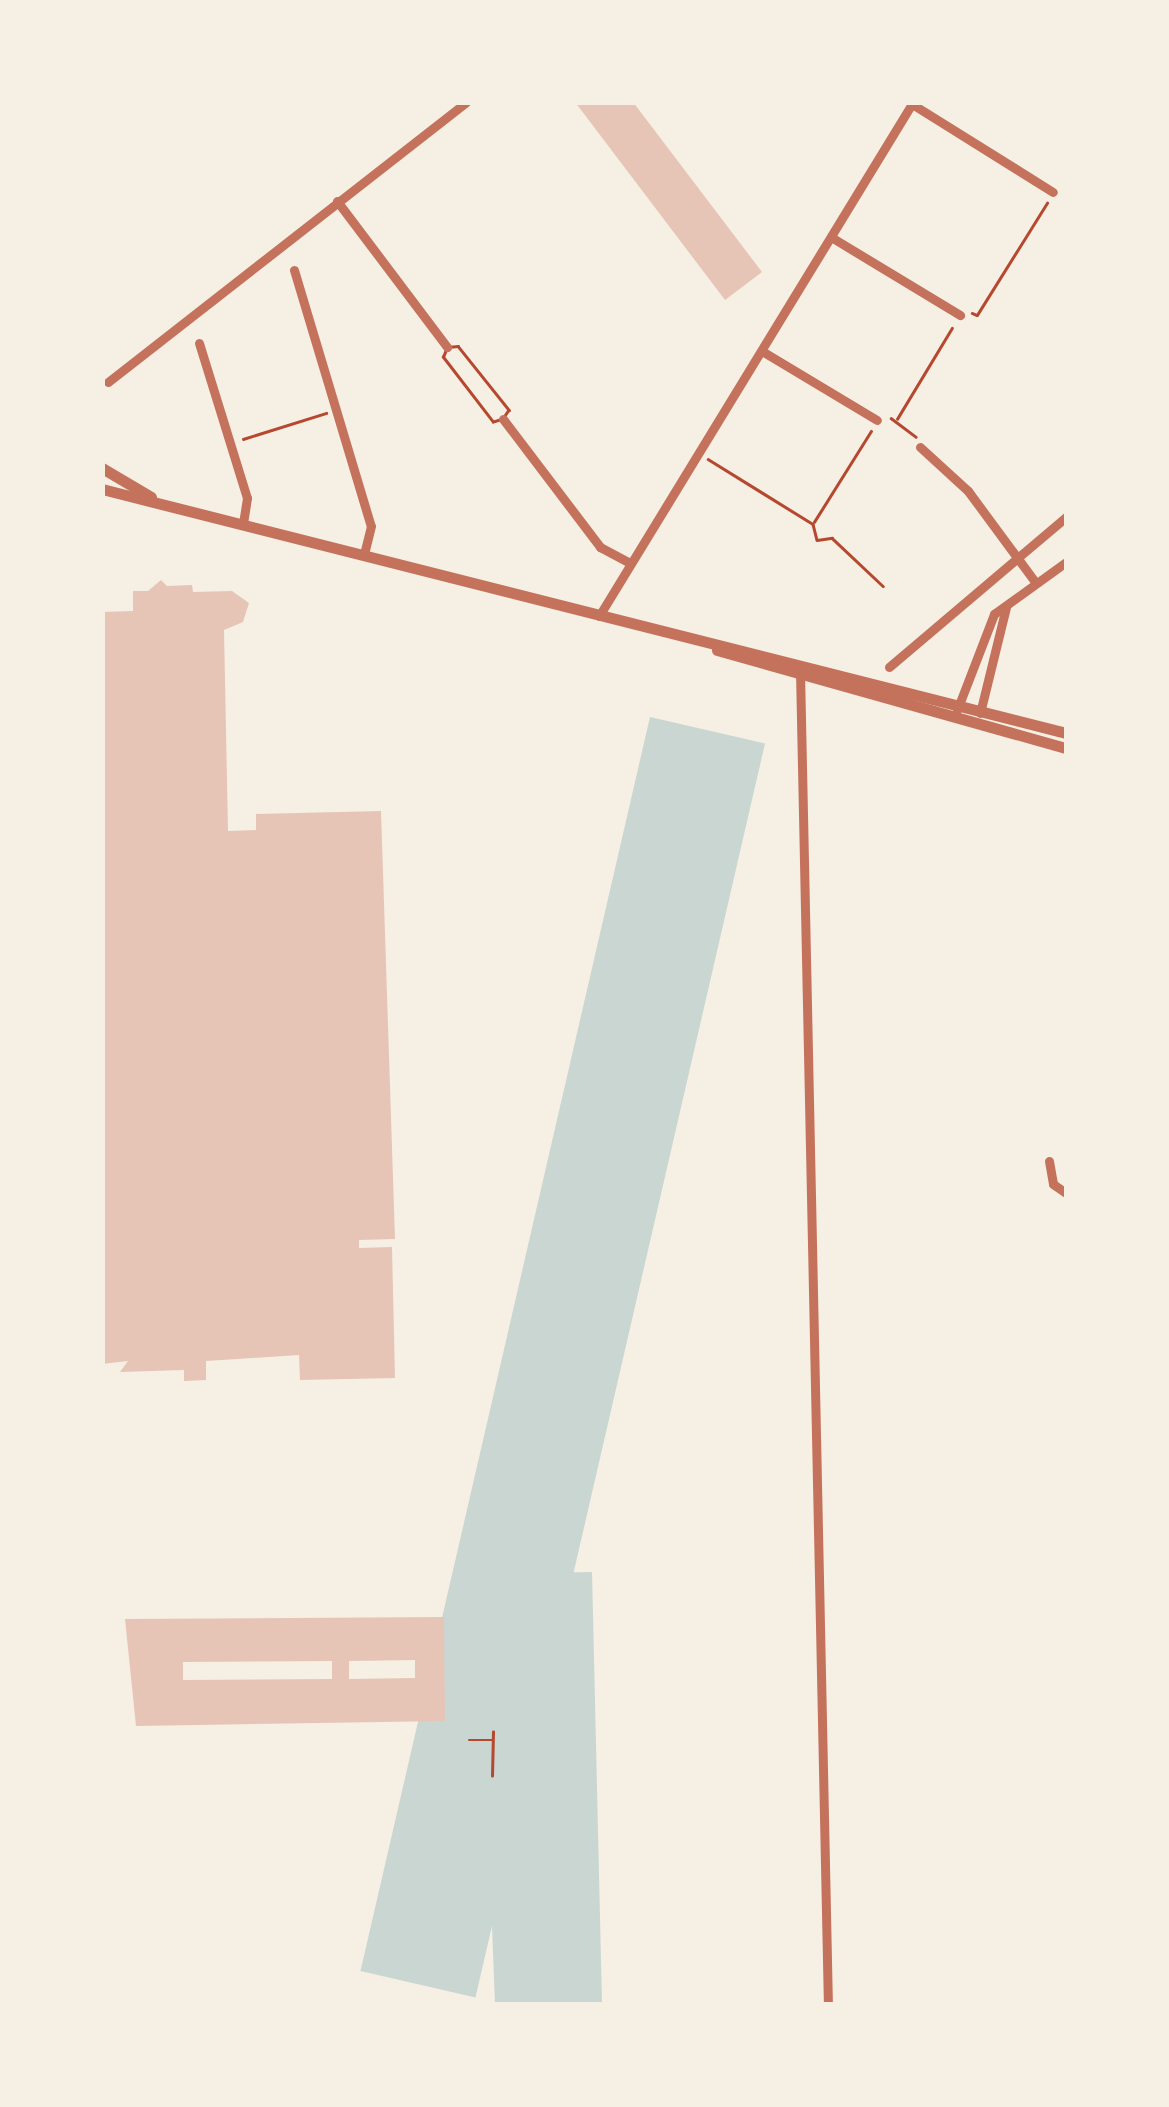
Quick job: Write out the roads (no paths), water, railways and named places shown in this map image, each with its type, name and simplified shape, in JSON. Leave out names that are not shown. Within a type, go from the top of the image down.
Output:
[{"type":"street","points":[[108,382],[466,102]]},
{"type":"street","points":[[599,616],[913,103],[1054,192]]},
{"type":"street","points":[[337,201],[447,347]]},
{"type":"street","points":[[831,237],[960,315]]},
{"type":"street","points":[[294,270],[332,411],[371,526],[364,555]]},
{"type":"street","points":[[199,342],[247,498],[243,524]]},
{"type":"street","points":[[762,350],[876,420]]},
{"type":"street","points":[[503,419],[600,547],[630,563]]},
{"type":"street","points":[[920,448],[968,491],[1035,582]]},
{"type":"street","points":[[102,468],[164,504]]},
{"type":"street","points":[[102,489],[704,644],[800,663],[1066,734]]},
{"type":"street","points":[[888,666],[1016,554],[1066,517]]},
{"type":"street","points":[[954,718],[982,634],[1007,604],[1066,562]]},
{"type":"street","points":[[978,724],[1007,604]]},
{"type":"street","points":[[704,644],[800,677],[1066,748]]},
{"type":"street","points":[[800,663],[828,2004]]},
{"type":"street","points":[[1049,1161],[1053,1184],[1066,1193]]}]
